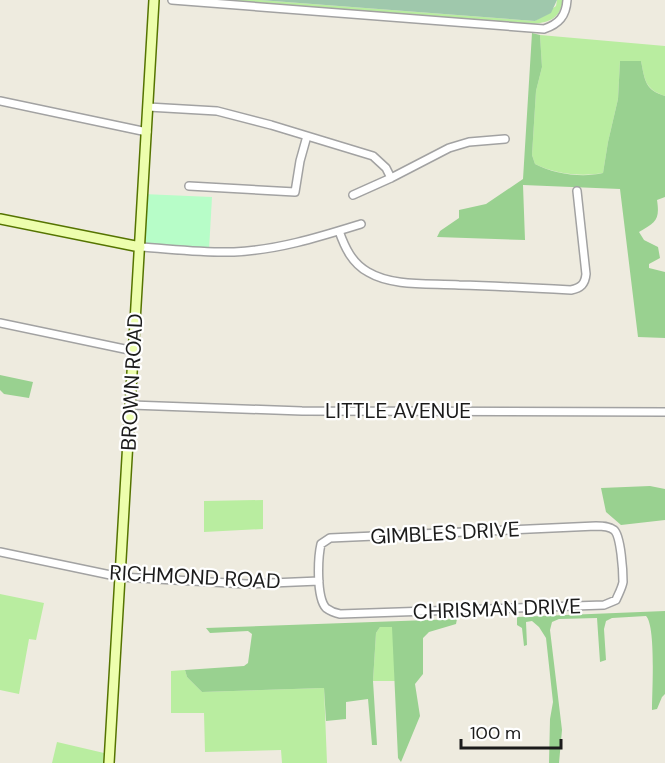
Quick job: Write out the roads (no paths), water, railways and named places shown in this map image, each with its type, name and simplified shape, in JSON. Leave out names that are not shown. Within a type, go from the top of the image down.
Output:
[{"type":"main road","name":"BROWN ROAD","points":[[109,763],[154,0]]},
{"type":"main road","points":[[0,219],[140,248]]},
{"type":"street","points":[[172,0],[544,29],[555,25],[563,18],[567,0]]},
{"type":"street","points":[[0,101],[147,132]]},
{"type":"street","points":[[148,107],[217,111],[308,136],[373,156],[386,168],[391,178]]},
{"type":"street","points":[[189,186],[295,192],[300,161],[308,136]]},
{"type":"street","points":[[353,195],[449,148],[469,142],[505,139]]},
{"type":"street","points":[[339,231],[347,251],[357,264],[369,273],[383,278],[420,283],[571,290],[583,285],[586,274],[578,191]]},
{"type":"street","points":[[140,248],[233,252],[295,244],[361,224]]},
{"type":"street","points":[[0,323],[134,351]]},
{"type":"street","name":"LITTLE AVENUE","points":[[131,405],[302,411],[665,412]]},
{"type":"street","name":"CHRISMAN DRIVE","points":[[319,581],[324,604],[339,615],[604,605],[616,600],[623,585],[618,534],[608,526]]},
{"type":"street","name":"GIMBLES DRIVE","points":[[319,581],[318,556],[321,544],[330,538],[608,526]]},
{"type":"street","name":"RICHMOND ROAD","points":[[0,552],[120,577],[247,584],[319,581]]}]
